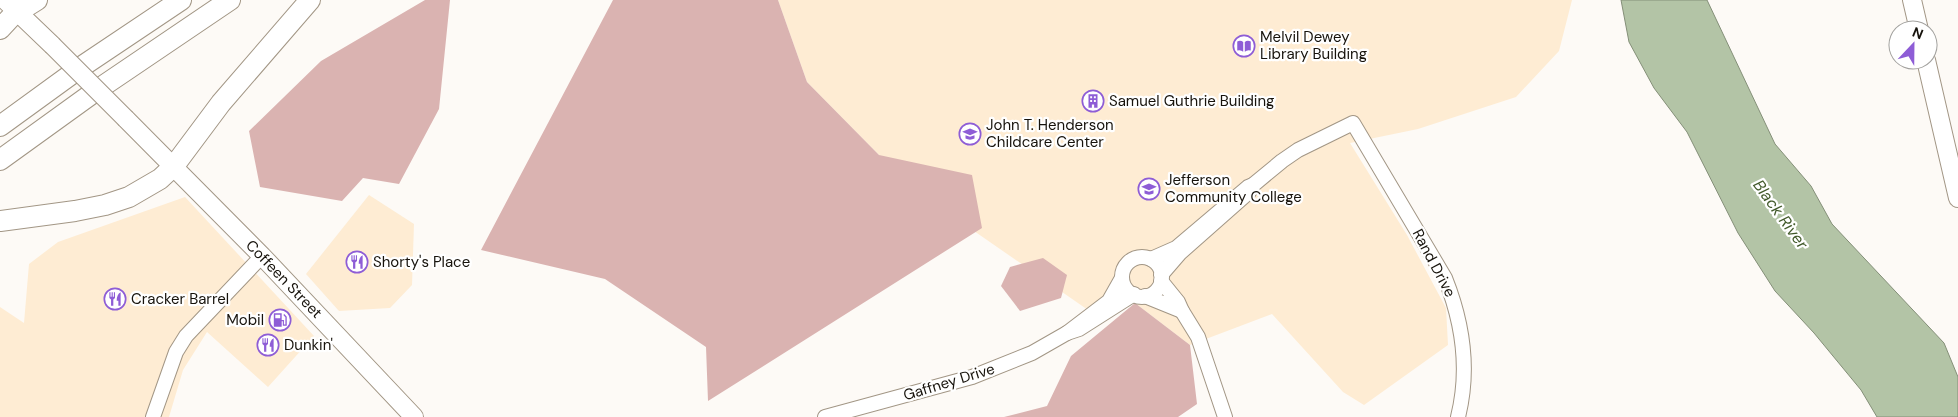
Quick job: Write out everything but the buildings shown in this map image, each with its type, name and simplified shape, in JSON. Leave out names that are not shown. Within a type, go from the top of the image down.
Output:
[{"type":"highway","points":[[0,29],[11,6],[37,0]]},
{"type":"highway","points":[[0,126],[76,70],[181,0]]},
{"type":"highway","points":[[0,160],[97,90],[230,0]]},
{"type":"highway","points":[[0,221],[105,205],[129,197],[160,179],[174,166],[221,104],[310,0]]},
{"type":"main road","points":[[1912,0],[1917,20]]},
{"type":"main road","name":"Coffeen Street","points":[[11,6],[52,44],[174,166],[414,417]]},
{"type":"main road","points":[[1928,70],[1956,190]]},
{"type":"street","name":"Rand Drive","points":[[1253,185],[1282,160],[1298,150],[1353,123],[1441,272],[1455,303],[1463,340],[1464,374],[1458,417]]},
{"type":"street","points":[[1151,259],[1176,248],[1248,186],[1253,185]]},
{"type":"street","points":[[1140,295],[1155,291],[1172,260],[1249,192],[1253,185]]},
{"type":"street","points":[[153,417],[176,352],[186,336],[262,256]]},
{"type":"street","points":[[1182,311],[1140,295],[1126,287],[1122,278],[1124,268],[1131,260],[1142,257],[1151,259],[1157,264],[1161,278],[1178,302],[1198,337],[1225,417]]},
{"type":"street","name":"Gaffney Drive","points":[[826,417],[972,377],[1032,353],[1067,333],[1109,301],[1122,278]]},
{"type":"street","name":"Gaffney Drive","points":[[1067,333],[1079,329],[1116,304],[1140,295]]},
{"type":"shaded area","points":[[425,0],[450,0],[439,109],[399,184],[363,178],[342,201],[260,187],[249,131],[321,61]]},
{"type":"shaded area","points":[[613,0],[778,0],[807,82],[879,155],[972,175],[982,228],[708,401],[706,347],[605,279],[481,250]]},
{"type":"shaded area","name":"Jefferson Community College","points":[[778,0],[1572,0],[1559,51],[1516,97],[1418,129],[1350,143],[1407,235],[1446,308],[1448,345],[1364,405],[1343,392],[1272,314],[1190,345],[1135,303],[1088,310],[961,222],[879,155],[807,82]]},
{"type":"shaded area","points":[[369,195],[414,224],[412,285],[390,308],[339,311],[306,274]]},
{"type":"shaded area","points":[[185,197],[314,336],[268,387],[207,332],[183,370],[169,417],[0,417],[0,307],[24,323],[29,264],[58,242]]},
{"type":"shaded area","points":[[1043,258],[1067,275],[1061,298],[1020,311],[1001,286],[1010,267]]},
{"type":"shaded area","points":[[1135,303],[1190,345],[1197,404],[1178,417],[1004,417],[1047,406],[1071,356]]},
{"type":"water","name":"Black River","points":[[1621,0],[1707,0],[1775,144],[1811,186],[1832,224],[1944,343],[1958,377],[1958,417],[1877,417],[1861,390],[1814,333],[1775,291],[1738,233],[1687,132],[1654,88],[1629,42]]},
{"type":"place","name":"Melvil Dewey Library Building","points":[[1244,46]]},
{"type":"place","name":"Samuel Guthrie Building","points":[[1093,101]]},
{"type":"place","name":"John T. Henderson Childcare Center","points":[[970,134]]},
{"type":"place","name":"Jefferson Community College","points":[[1149,189]]},
{"type":"place","name":"Shorty's Place","points":[[357,262]]},
{"type":"place","name":"Cracker Barrel","points":[[115,299]]},
{"type":"place","name":"Mobil","points":[[280,320]]},
{"type":"place","name":"Dunkin'","points":[[268,345]]}]
